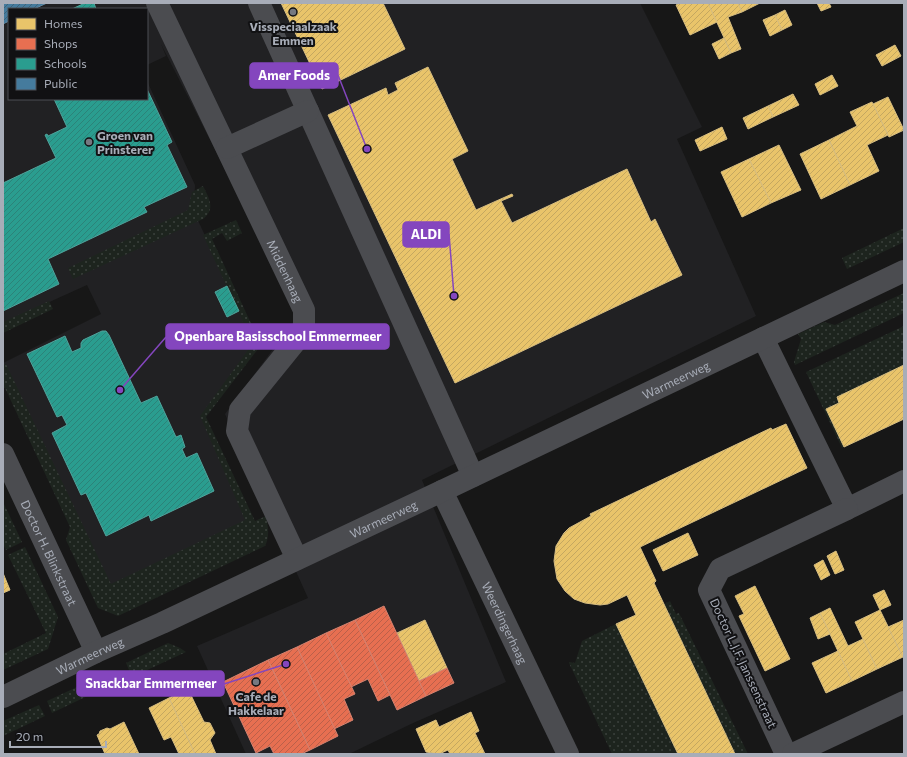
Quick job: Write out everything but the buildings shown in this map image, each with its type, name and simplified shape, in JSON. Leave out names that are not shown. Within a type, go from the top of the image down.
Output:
[{"type":"street","name":"Middenhaag","points":[[157,3],[304,310],[304,331],[240,410],[237,431],[297,559]]},
{"type":"street","points":[[259,3],[473,476]]},
{"type":"street","points":[[226,148],[308,111]]},
{"type":"street","name":"Warmeerweg","points":[[3,697],[96,652],[162,623],[442,491],[904,271]]},
{"type":"street","points":[[763,338],[847,509],[904,481]]},
{"type":"street","name":"Doctor H. Blinkstraat","points":[[3,454],[96,652]]},
{"type":"street","name":"Weerdingerhaag","points":[[442,491],[568,754]]},
{"type":"street","name":"Doctor L.J.F. Janssenstraat","points":[[786,754],[709,590],[720,569],[847,509]]},
{"type":"street","points":[[793,754],[904,702]]},
{"type":"shaded area","points":[[49,3],[640,3],[702,127],[677,139],[756,316],[422,480],[506,682],[411,724],[349,754],[246,754],[197,646],[308,598],[225,414],[299,314],[161,44],[166,56],[148,65],[148,8],[38,8]]},
{"type":"shaded area","points":[[8,22],[8,100],[148,100],[148,83],[195,185],[194,212],[257,346],[204,417],[253,525],[110,589],[3,363],[101,314],[87,285],[3,323],[3,25]]},
{"type":"shaded area","points":[[203,186],[209,199],[210,207],[207,215],[203,219],[73,279],[68,268],[188,210],[192,192]]},
{"type":"shaded area","points":[[236,220],[242,233],[227,241],[222,233],[212,239],[261,345],[206,417],[255,521],[266,516],[268,539],[265,546],[118,616],[98,608],[66,540],[70,527],[5,388],[3,388],[3,365],[6,364],[111,584],[245,520],[200,416],[253,343],[203,235]]},
{"type":"shaded area","points":[[904,228],[904,242],[847,269],[842,258]]},
{"type":"shaded area","points":[[904,293],[904,313],[795,365],[794,362],[801,339],[798,334],[824,322],[835,325]]},
{"type":"shaded area","points":[[49,301],[53,309],[3,333],[3,322]]},
{"type":"shaded area","points":[[904,326],[904,365],[837,397],[839,403],[826,409],[844,447],[842,448],[806,372]]},
{"type":"shaded area","points":[[3,502],[22,542],[6,550],[3,544]]},
{"type":"shaded area","points":[[25,547],[58,617],[48,649],[3,670],[3,654],[46,633],[8,555]]},
{"type":"shaded area","points":[[670,601],[676,614],[679,613],[748,754],[735,754],[664,604]]},
{"type":"shaded area","points":[[616,624],[678,754],[612,754],[569,662],[575,663],[582,641]]},
{"type":"shaded area","points":[[168,643],[186,652],[132,677],[126,663]]},
{"type":"shaded area","points":[[94,679],[100,690],[52,713],[47,701]]},
{"type":"shaded area","points":[[39,705],[45,716],[3,736],[3,721]]},
{"type":"place","name":"Visspeciaalzaak Emmen","points":[[293,12]]},
{"type":"place","name":"Groen van Prinsterer","points":[[89,142]]},
{"type":"place","name":"Amer Foods","points":[[367,149]]},
{"type":"place","name":"ALDI","points":[[454,296]]},
{"type":"place","name":"Openbare Basisschool Emmermeer","points":[[120,390]]},
{"type":"place","name":"Snackbar Emmermeer","points":[[286,664]]},
{"type":"place","name":"Cafe de Hakkelaar","points":[[256,682]]}]
